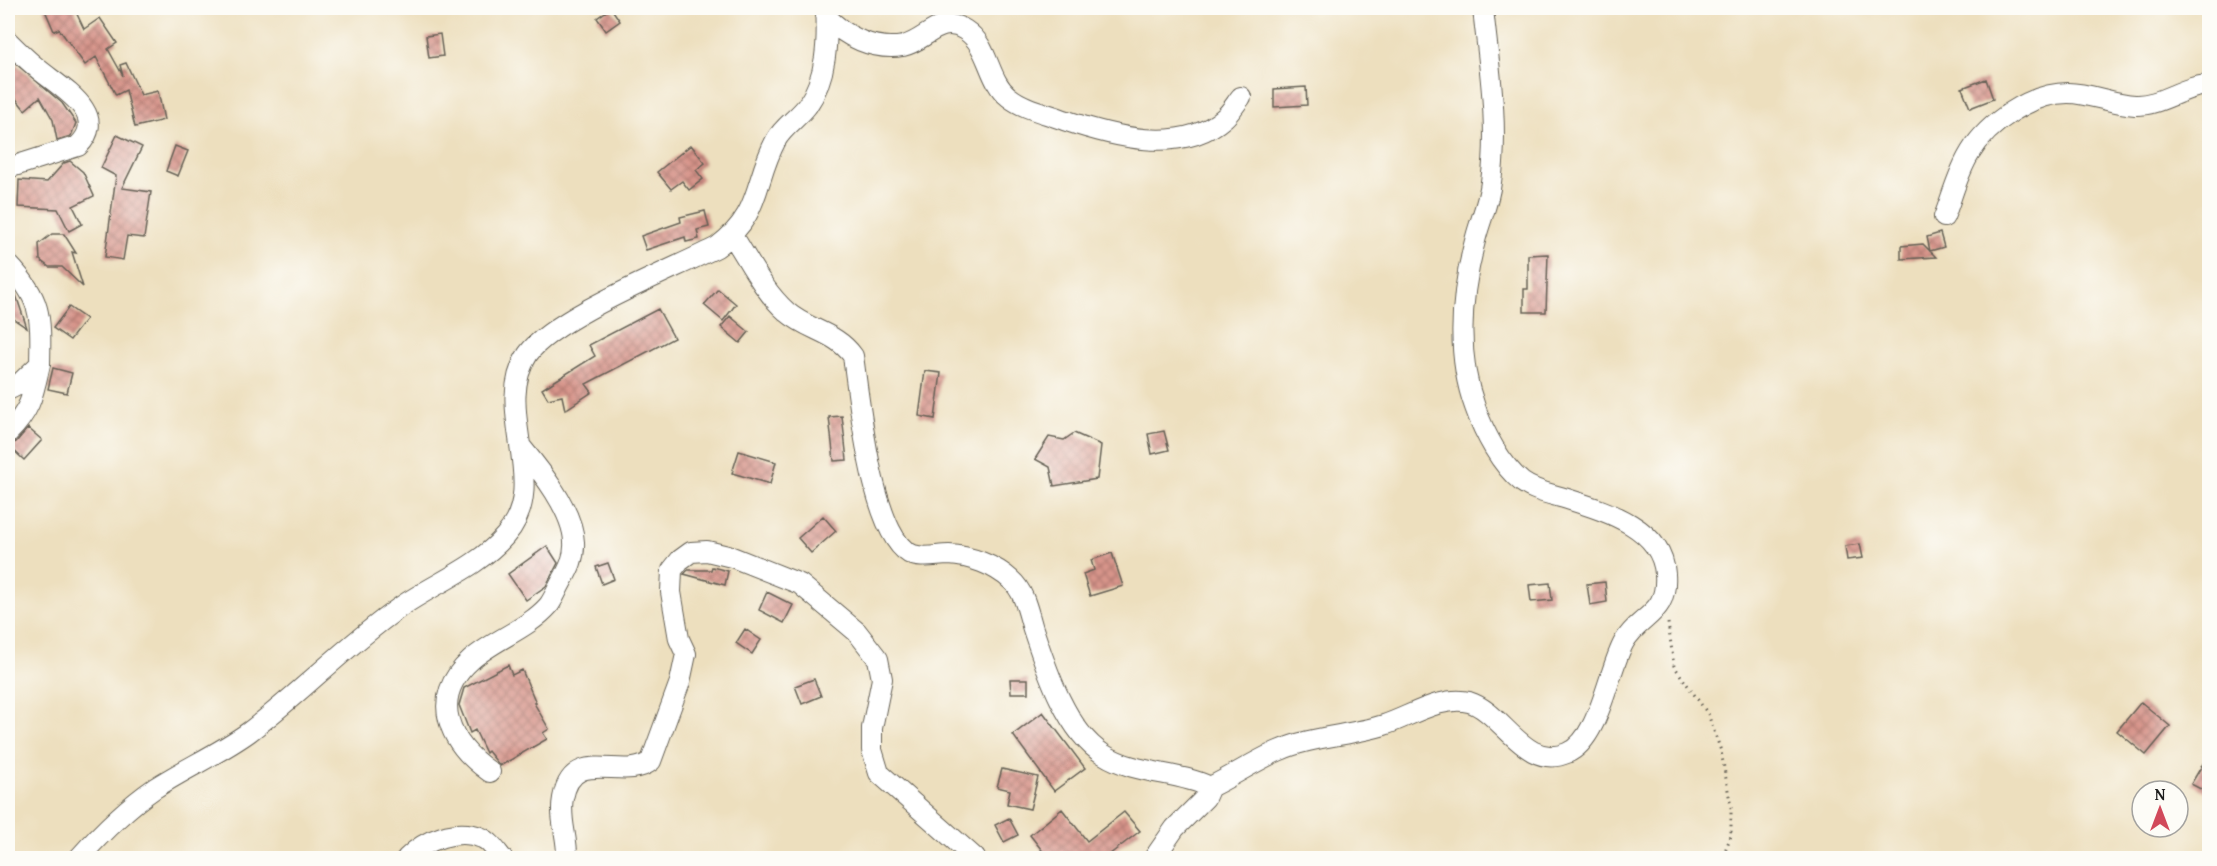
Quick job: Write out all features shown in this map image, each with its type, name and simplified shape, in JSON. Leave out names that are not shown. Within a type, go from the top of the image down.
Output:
[{"type":"street","points":[[1154,858],[1175,828],[1205,798],[1210,788],[1279,750],[1324,737],[1383,725],[1424,709],[1449,703],[1468,702],[1485,710],[1514,738],[1542,754],[1556,756],[1569,753],[1581,742],[1597,714],[1624,641],[1660,605],[1665,575],[1662,556],[1650,537],[1631,525],[1590,506],[1525,485],[1504,462],[1474,406],[1464,362],[1461,320],[1464,291],[1492,180],[1493,107],[1483,9],[1480,8]]},
{"type":"street","points":[[826,12],[840,31],[855,39],[879,46],[904,46],[938,27],[951,24],[965,30],[979,43],[999,84],[1009,97],[1024,105],[1104,134],[1151,140],[1206,130],[1225,117],[1241,97]]},
{"type":"street","points":[[79,858],[119,814],[155,789],[246,734],[397,609],[465,568],[504,538],[515,524],[521,507],[524,480],[515,389],[520,371],[534,348],[554,331],[591,309],[717,247],[733,236],[750,214],[775,141],[806,107],[815,92],[825,49],[826,12]]},
{"type":"street","points":[[8,41],[76,98],[86,112],[89,124],[87,137],[78,146],[8,168]]},
{"type":"street","points":[[1944,217],[1969,154],[1986,132],[2025,104],[2046,96],[2068,93],[2136,105],[2158,102],[2210,86]]},
{"type":"street","points":[[733,236],[772,298],[806,325],[831,334],[844,344],[853,356],[873,484],[888,526],[898,545],[912,555],[970,558],[1012,580],[1022,593],[1046,665],[1064,708],[1083,736],[1102,754],[1132,767],[1198,781],[1210,788]]},
{"type":"street","points":[[8,264],[34,296],[39,313],[40,364],[34,396],[22,418],[8,433]]},
{"type":"street","points":[[8,390],[18,385],[40,364]]},
{"type":"street","points":[[490,772],[469,758],[452,731],[446,707],[452,683],[471,660],[514,633],[549,605],[571,564],[574,542],[569,522],[555,494],[522,448]]},
{"type":"street","points":[[567,858],[562,814],[563,796],[570,781],[581,770],[594,766],[631,770],[642,768],[654,755],[680,681],[686,654],[679,639],[671,592],[672,570],[691,552],[707,551],[732,557],[800,584],[857,632],[878,659],[882,679],[872,739],[872,750],[879,773],[975,858]]},
{"type":"street","points":[[407,858],[435,839],[464,833],[484,838],[502,858]]},
{"type":"path","points":[[1660,605],[1668,626],[1674,666],[1708,714],[1721,751],[1731,807],[1731,836],[1722,858]]},
{"type":"building","points":[[44,8],[74,8],[84,29],[100,18],[117,43],[108,49],[123,76],[120,65],[126,63],[141,95],[158,91],[164,120],[135,127],[126,90],[116,95],[96,57],[85,65],[59,29],[54,31]]},
{"type":"building","points":[[611,8],[620,21],[606,31],[597,18]]},
{"type":"building","points":[[440,34],[443,56],[429,58],[426,36]]},
{"type":"building","points":[[8,57],[62,103],[76,123],[71,136],[57,140],[53,120],[40,97],[25,110],[13,95],[8,87]]},
{"type":"building","points":[[1986,79],[1993,99],[1970,108],[1962,88]]},
{"type":"building","points":[[1306,87],[1307,105],[1274,107],[1274,89]]},
{"type":"building","points":[[117,135],[142,147],[122,188],[151,192],[144,238],[127,236],[123,260],[105,257],[116,176],[101,168]]},
{"type":"building","points":[[691,145],[705,163],[696,170],[703,179],[689,190],[682,181],[671,189],[657,172]]},
{"type":"building","points":[[175,146],[188,151],[178,176],[166,171]]},
{"type":"building","points":[[70,161],[83,172],[94,196],[73,206],[82,224],[69,231],[58,209],[18,207],[19,180],[47,182],[64,163]]},
{"type":"building","points":[[705,211],[709,227],[697,230],[699,239],[686,242],[685,237],[646,250],[641,236],[681,222],[680,217]]},
{"type":"building","points":[[1940,233],[1944,247],[1930,251],[1927,237]]},
{"type":"building","points":[[52,234],[64,234],[76,253],[72,252],[83,287],[62,267],[49,267],[40,260],[39,244]]},
{"type":"building","points":[[1923,244],[1936,257],[1901,259],[1901,246]]},
{"type":"building","points":[[1548,254],[1546,312],[1524,312],[1524,289],[1528,289],[1528,255]]},
{"type":"building","points":[[8,281],[14,289],[27,328],[8,315]]},
{"type":"building","points":[[718,289],[736,304],[723,321],[704,305]]},
{"type":"building","points":[[69,307],[86,319],[70,340],[53,328]]},
{"type":"building","points":[[658,309],[674,338],[586,384],[592,392],[565,410],[562,396],[548,399],[542,389],[595,356],[589,345]]},
{"type":"building","points":[[730,316],[749,332],[740,343],[721,327]]},
{"type":"building","points":[[53,368],[72,373],[67,393],[48,389]]},
{"type":"building","points":[[925,371],[941,373],[935,419],[919,416]]},
{"type":"building","points":[[842,416],[847,460],[834,461],[829,417]]},
{"type":"building","points":[[28,428],[42,440],[24,460],[8,445],[16,442]]},
{"type":"building","points":[[1164,431],[1169,450],[1152,454],[1148,434]]},
{"type":"building","points":[[1074,433],[1101,445],[1097,479],[1054,486],[1050,467],[1035,459],[1049,437],[1064,440]]},
{"type":"building","points":[[739,451],[776,462],[770,484],[732,473]]},
{"type":"building","points":[[823,516],[836,531],[811,553],[798,538]]},
{"type":"building","points":[[1860,544],[1863,558],[1847,560],[1845,546]]},
{"type":"building","points":[[547,546],[558,563],[546,586],[526,600],[508,574]]},
{"type":"building","points":[[1112,553],[1123,586],[1090,596],[1083,574],[1094,570],[1091,560]]},
{"type":"building","points":[[608,563],[614,579],[602,584],[596,567]]},
{"type":"building","points":[[712,567],[728,571],[725,585],[684,574],[688,570],[711,570]]},
{"type":"building","points":[[1605,582],[1607,602],[1590,605],[1587,584]]},
{"type":"building","points":[[1550,583],[1552,600],[1531,602],[1529,585]]},
{"type":"building","points":[[767,592],[793,605],[784,623],[759,610]]},
{"type":"building","points":[[745,629],[761,640],[752,654],[736,643]]},
{"type":"building","points":[[508,665],[512,675],[522,670],[536,703],[534,703],[549,729],[543,733],[547,739],[500,766],[488,751],[486,753],[475,730],[470,733],[459,705],[464,688]]},
{"type":"building","points":[[814,679],[821,696],[802,704],[795,686]]},
{"type":"building","points":[[1010,679],[1028,679],[1028,693],[1011,693]]},
{"type":"building","points":[[2141,702],[2170,726],[2146,755],[2117,731]]},
{"type":"building","points":[[1043,712],[1085,768],[1054,791],[1013,735]]},
{"type":"building","points":[[2210,752],[2210,794],[2191,784]]},
{"type":"building","points":[[1002,769],[1038,777],[1030,809],[1007,804],[1010,790],[997,787]]},
{"type":"building","points":[[1062,809],[1087,841],[1124,812],[1140,831],[1105,858],[1048,858],[1030,835]]},
{"type":"building","points":[[1009,818],[1018,835],[1004,842],[995,825]]}]
